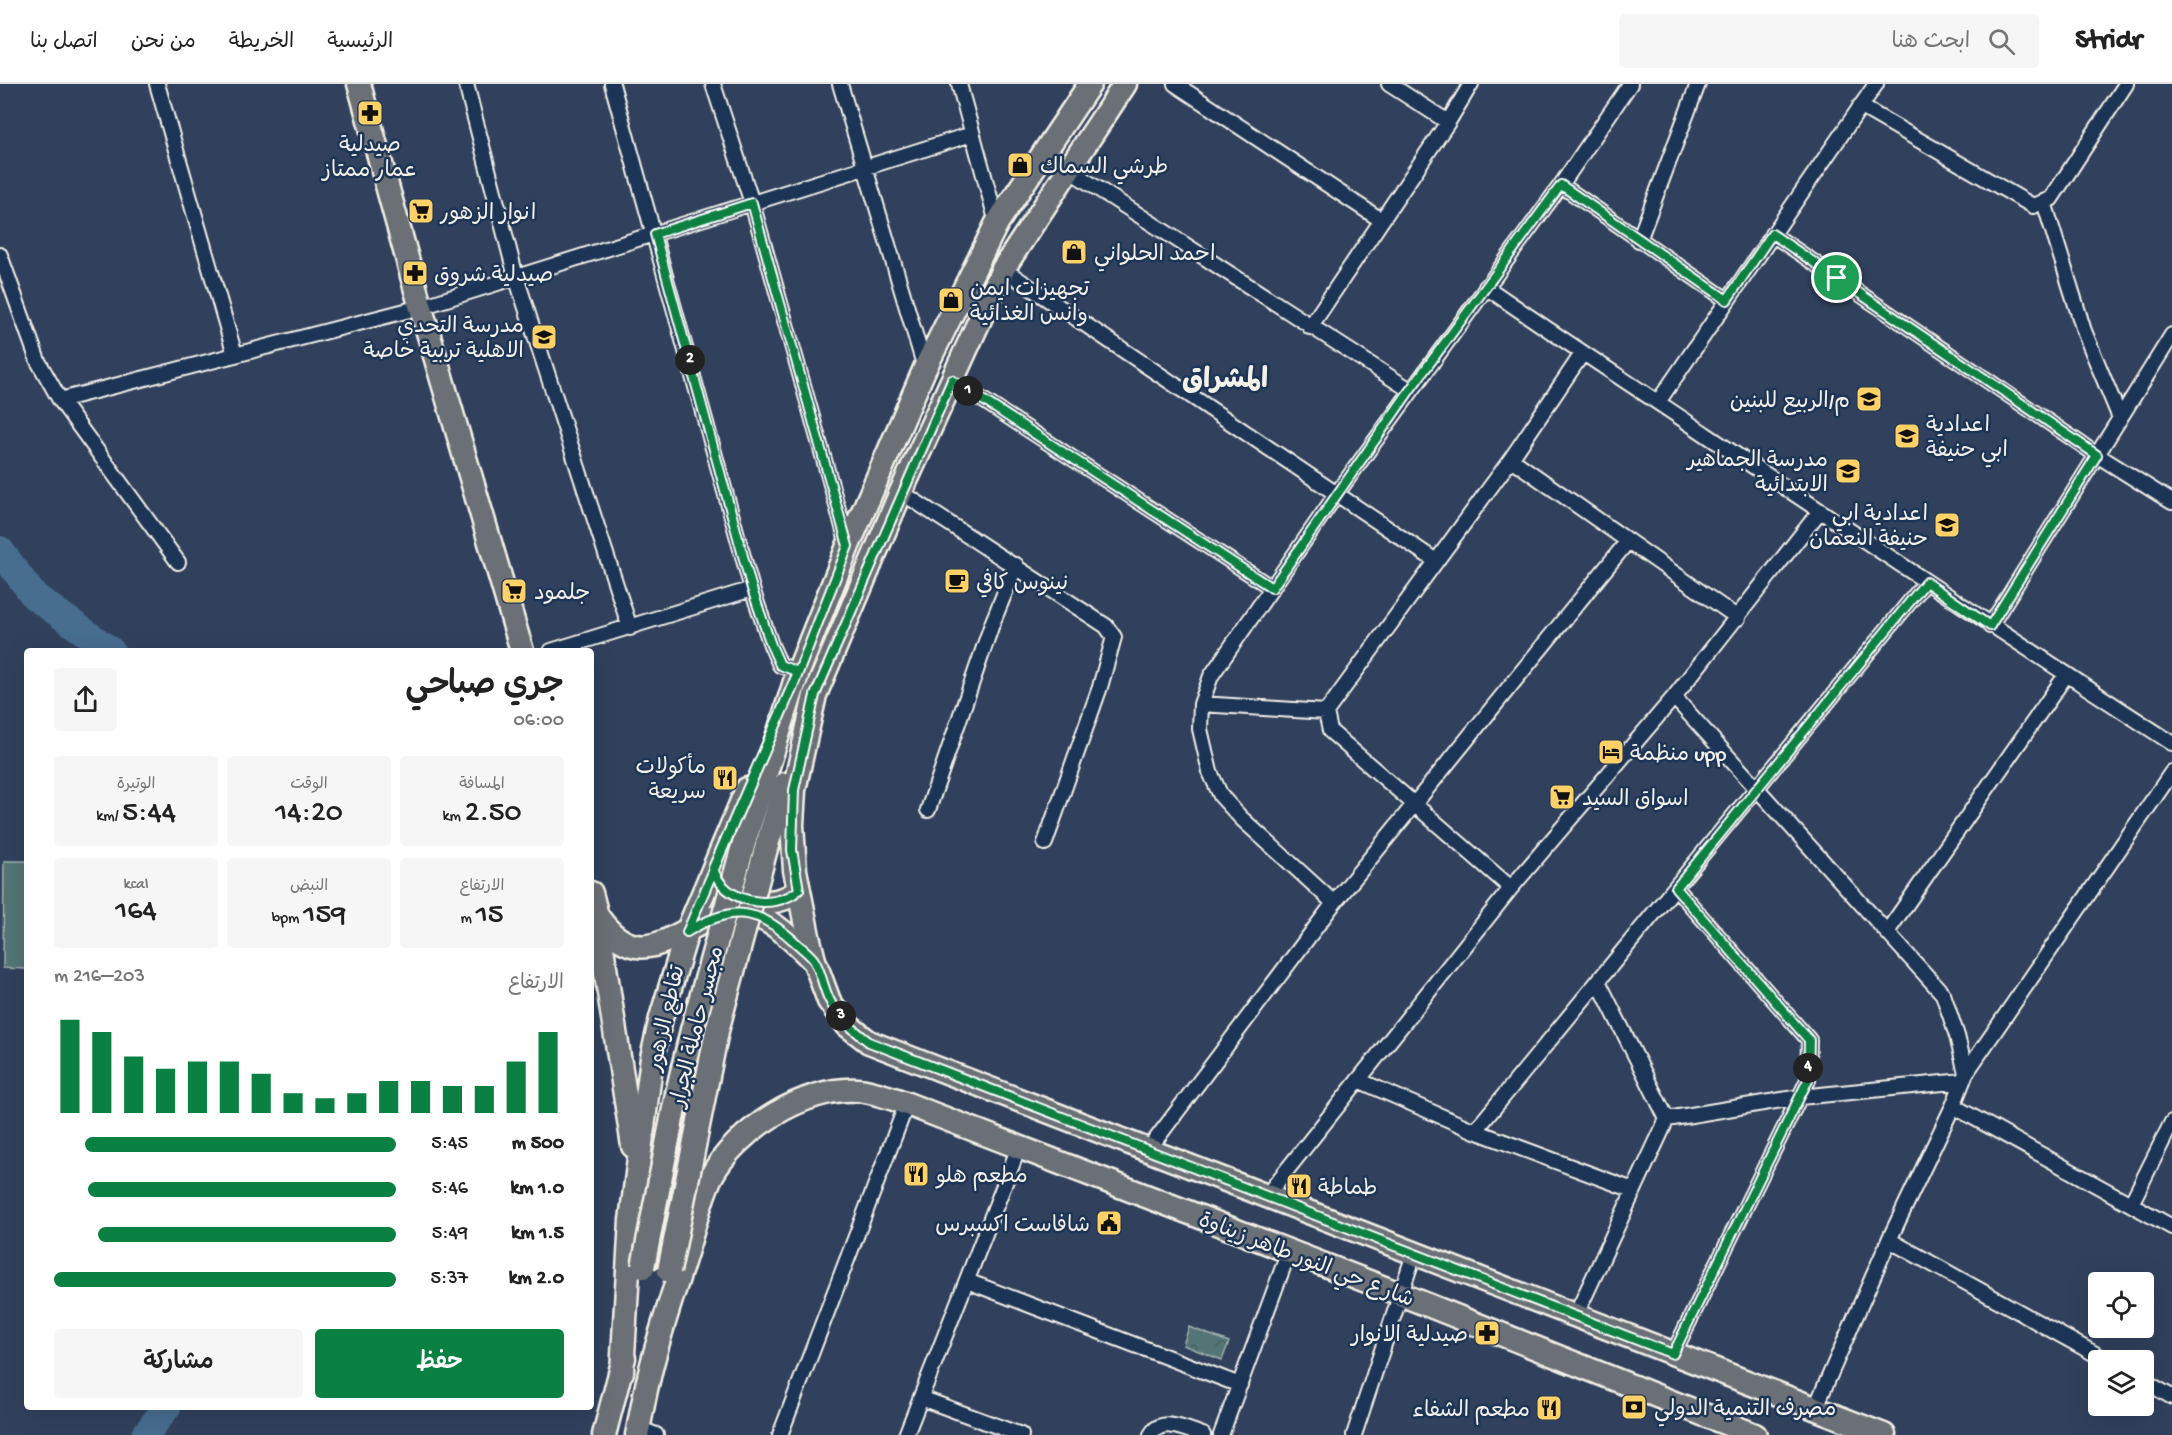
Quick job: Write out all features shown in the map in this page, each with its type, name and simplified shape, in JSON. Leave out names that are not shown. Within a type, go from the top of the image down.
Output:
[{"type":"main road","points":[[359,84],[421,307],[521,648]]},
{"type":"main road","points":[[796,679],[848,546],[925,368],[965,285],[997,223],[1090,84]]},
{"type":"main road","points":[[815,695],[901,492],[1003,268],[1125,84]]},
{"type":"main road","name":"مجسر حاملة الجرار","points":[[622,1372],[684,1062],[708,966],[745,839],[796,679]]},
{"type":"main road","name":"تقاطع الزهور","points":[[622,1372],[631,1220],[658,1028],[687,932],[796,679]]},
{"type":"main road","name":"مجسر حاملة الجرار","points":[[649,1376],[717,1031],[789,769],[815,695]]},
{"type":"main road","name":"شارع حي النور طاهر زيناوة","points":[[815,695],[794,790],[792,850],[814,960],[829,1000],[847,1024],[869,1042],[1884,1435]]},
{"type":"main road","points":[[713,868],[716,879],[723,888],[746,900],[766,902],[782,900],[799,890]]},
{"type":"main road","points":[[594,904],[638,1171],[655,1191],[675,1198],[699,1190],[711,1177]]},
{"type":"main road","points":[[597,916],[614,937],[639,945],[663,943],[706,920],[722,915],[742,913],[771,923],[782,930],[814,960]]},
{"type":"main road","name":"شارع حي النور طاهر زيناوة","points":[[711,1177],[742,1137],[766,1119],[795,1103],[828,1094],[856,1090],[873,1092],[907,1103],[1400,1294],[1755,1435]]},
{"type":"main road","points":[[644,1433],[649,1376],[711,1177]]},
{"type":"main road","points":[[631,1220],[640,1211],[659,1207],[684,1214],[695,1226]]},
{"type":"main road","points":[[604,1435],[622,1372]]},
{"type":"street","points":[[157,84],[235,355]]},
{"type":"street","points":[[466,84],[516,278],[630,628]]},
{"type":"street","points":[[612,84],[752,589],[780,665],[796,679]]},
{"type":"street","points":[[713,84],[752,203],[848,546]]},
{"type":"street","points":[[840,84],[925,368]]},
{"type":"street","points":[[959,84],[997,223]]},
{"type":"street","points":[[1175,84],[1382,220]]},
{"type":"street","points":[[1389,84],[1448,122]]},
{"type":"street","points":[[1310,327],[1448,122],[1471,84]]},
{"type":"street","points":[[1639,240],[1698,84]]},
{"type":"street","points":[[1658,402],[1876,84]]},
{"type":"street","points":[[1860,106],[2033,206],[2051,199],[2126,84]]},
{"type":"street","points":[[1334,903],[1241,818],[1221,795],[1209,772],[1200,729],[1201,704],[1211,676],[1410,390],[1561,185],[1628,85]]},
{"type":"street","points":[[60,400],[421,307],[972,134]]},
{"type":"street","points":[[1069,170],[1410,390]]},
{"type":"street","points":[[1561,185],[1727,300]]},
{"type":"street","points":[[2044,202],[2084,331],[2120,418]]},
{"type":"street","points":[[1772,234],[2097,455],[2172,502]]},
{"type":"street","points":[[0,255],[38,361],[60,400],[178,562]]},
{"type":"street","points":[[1003,268],[1338,492],[1436,561]]},
{"type":"street","points":[[1486,287],[1582,354],[1658,402],[1990,626],[2172,743]]},
{"type":"street","points":[[1990,626],[2172,335]]},
{"type":"street","points":[[1511,888],[1330,731],[1326,711],[1511,459],[1582,354]]},
{"type":"street","points":[[952,380],[1272,588]]},
{"type":"street","points":[[1511,459],[1738,618]]},
{"type":"street","points":[[901,492],[1016,565],[1106,626],[1114,637],[1100,687],[1045,843]]},
{"type":"street","points":[[1267,1195],[1511,888],[1674,698],[1821,511]]},
{"type":"street","points":[[1148,1150],[1334,903],[1628,541]]},
{"type":"street","points":[[928,810],[992,624],[1016,565]]},
{"type":"street","points":[[1475,1131],[1926,582]]},
{"type":"street","points":[[561,648],[752,589]]},
{"type":"street","points":[[1887,932],[2066,675]]},
{"type":"street","points":[[1674,698],[1943,993],[1958,1036],[1965,1077]]},
{"type":"street","points":[[1201,704],[1326,711]]},
{"type":"street","points":[[1815,1409],[1889,1240],[1965,1077],[2172,772]]},
{"type":"street","points":[[1673,1354],[1808,1080],[1809,1040],[1676,888]]},
{"type":"street","points":[[1598,981],[1667,1119]]},
{"type":"street","points":[[1667,1119],[1800,1097],[1965,1077]]},
{"type":"street","points":[[1358,1080],[1475,1131],[1633,1190]]},
{"type":"street","points":[[780,1435],[907,1103]]},
{"type":"street","points":[[1953,1106],[2172,1227]]},
{"type":"street","points":[[1576,1315],[1667,1119]]},
{"type":"street","points":[[2131,1204],[2172,1122]]},
{"type":"street","points":[[906,1435],[1020,1148]]},
{"type":"street","points":[[1889,1240],[2088,1350]]},
{"type":"street","points":[[1221,1435],[1289,1251]]},
{"type":"street","points":[[1354,1435],[1414,1254]]},
{"type":"street","points":[[967,1281],[1240,1385]]},
{"type":"street","points":[[2154,1387],[2172,1397]]},
{"type":"street","points":[[921,1398],[1021,1435]]},
{"type":"street","points":[[1151,1435],[1154,1430],[1167,1424],[1203,1435]]},
{"type":"green space","points":[[4,861],[24,861],[24,969],[3,968]]},
{"type":"green space","points":[[1189,1327],[1229,1342],[1222,1360],[1183,1345]]},
{"type":"waterway","points":[[0,550],[34,596],[107,648]]},
{"type":"waterway","points":[[145,1435],[165,1410]]},
{"type":"place","name":"صيدلية عمار ممتاز","points":[[370,113]]},
{"type":"place","name":"طرشي السماك","points":[[1020,165]]},
{"type":"place","name":"انوار الزهور","points":[[421,211]]},
{"type":"place","name":"احمد الحلواني","points":[[1074,252]]},
{"type":"place","name":"صيدلية شروق","points":[[415,273]]},
{"type":"place","name":"تجهيزات ايمن وانس الغذائية","points":[[951,300]]},
{"type":"place","name":"مدرسة التحدي الاهلية تربية خاصة","points":[[544,337]]},
{"type":"place","name":"م/الربيع للبنين","points":[[1869,399]]},
{"type":"place","name":"اعدادية ابي حنيفة","points":[[1907,436]]},
{"type":"place","name":"مدرسة الجماهير الابتدائية","points":[[1848,471]]},
{"type":"place","name":"اعدادية ابي حنيفة النعمان","points":[[1947,525]]},
{"type":"place","name":"نينوس كافي","points":[[957,581]]},
{"type":"place","name":"جلمود","points":[[514,591]]},
{"type":"place","name":"منظمة upp","points":[[1611,752]]},
{"type":"place","name":"مأكولات سريعة","points":[[725,778]]},
{"type":"place","name":"اسواق السيد","points":[[1562,797]]},
{"type":"place","name":"مطعم هلو","points":[[916,1174]]},
{"type":"place","name":"طماطة","points":[[1299,1186]]},
{"type":"place","name":"شافاست اكسبرس","points":[[1109,1223]]},
{"type":"place","name":"صيدلية الانوار","points":[[1487,1333]]},
{"type":"place","name":"مصرف التنمية الدولي","points":[[1634,1407]]},
{"type":"place","name":"مطعم الشفاء","points":[[1549,1408]]},
{"type":"district","name":"المشراق","points":[[1225,377]]},
{"type":"route","points":[[1837,278],[1772,234],[1727,300],[1561,185],[1410,390],[1272,588],[952,380],[901,492],[815,695],[794,790],[792,850],[799,890],[782,900],[766,902],[746,900],[723,888],[716,879],[713,868],[750,782],[793,686],[798,672],[780,665],[752,589],[655,234],[752,203],[848,546],[793,686],[772,734],[750,782],[732,825],[713,868],[687,932],[706,920],[730,914],[742,913],[771,923],[782,930],[814,960],[829,1000],[847,1024],[869,1042],[1673,1354],[1808,1080],[1809,1040],[1676,888],[1926,582],[1990,626],[2097,455],[1837,278]]}]
